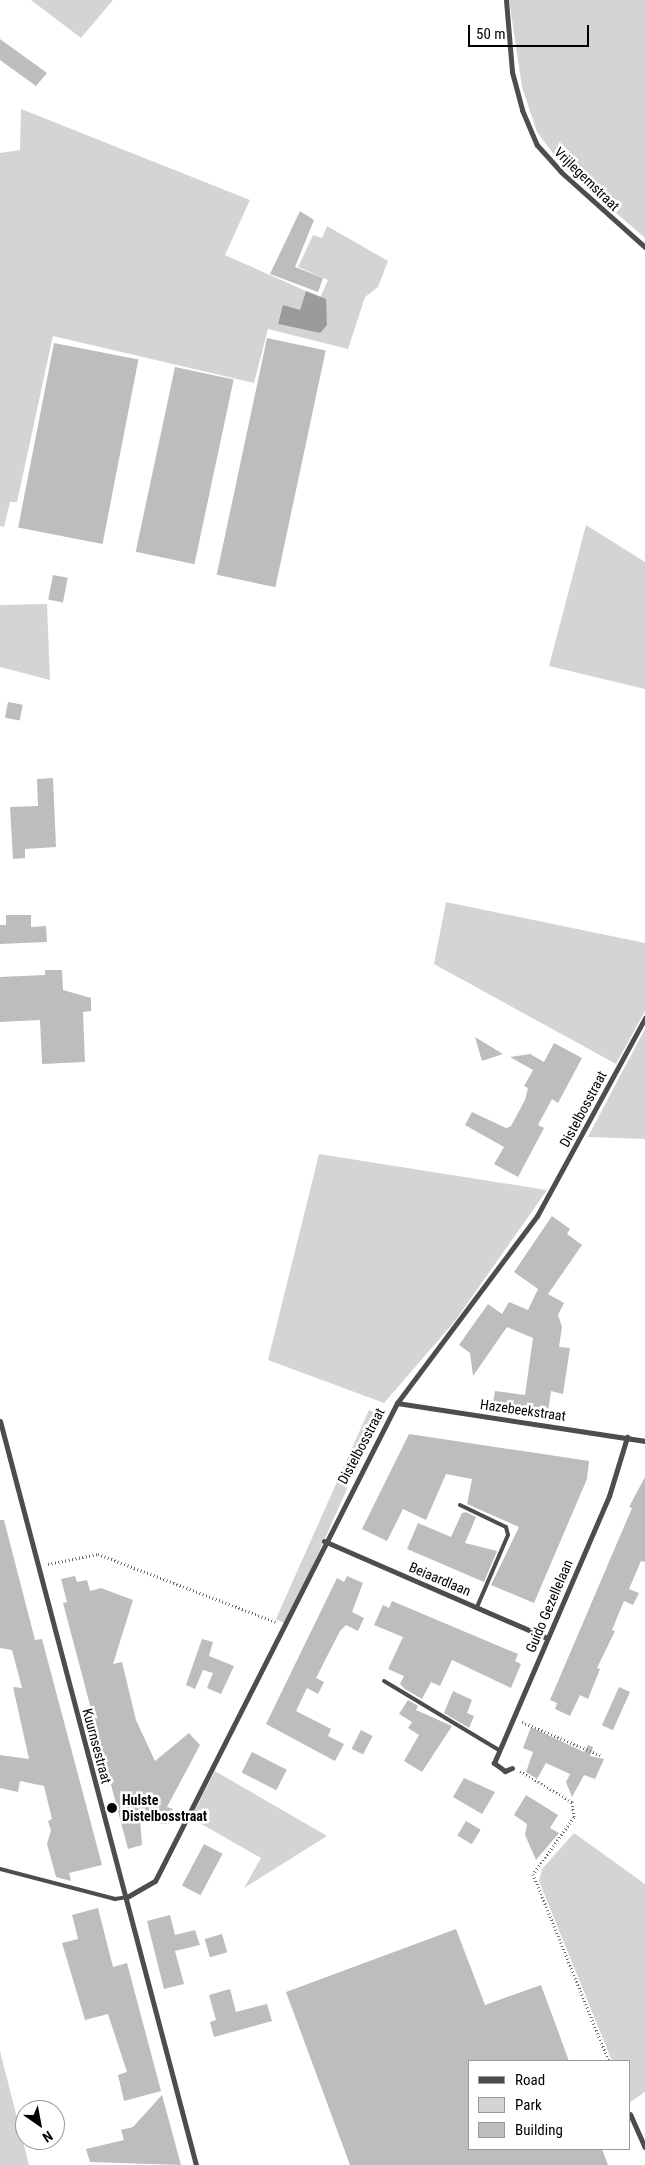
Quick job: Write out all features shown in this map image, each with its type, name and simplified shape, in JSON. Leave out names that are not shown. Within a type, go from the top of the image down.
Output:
[{"type":"street","name":"Vrijlegemstraat","points":[[506,0],[512,72],[522,110],[537,145],[561,172],[645,247]]},
{"type":"street","name":"Distelbosstraat","points":[[127,1897],[155,1881],[284,1625],[324,1541],[397,1402],[537,1216],[645,1018]]},
{"type":"street","name":"Hazebeekstraat","points":[[397,1402],[645,1440]]},
{"type":"street","name":"Kuurnsestraat","points":[[0,1420],[196,2165]]},
{"type":"street","name":"Guido Gezellelaan","points":[[498,1750],[609,1496],[627,1437]]},
{"type":"street","name":"Beiaardlaan","points":[[324,1541],[547,1638]]},
{"type":"street","points":[[498,1750],[494,1762],[505,1770],[512,1768]]},
{"type":"street","points":[[630,2114],[645,2147]]},
{"type":"lane","points":[[460,1506],[506,1527],[508,1534],[477,1608]]},
{"type":"lane","points":[[384,1681],[498,1750]]},
{"type":"lane","points":[[0,1869],[115,1899],[127,1897]]},
{"type":"path","points":[[37,1566],[98,1554],[284,1625]]},
{"type":"path","points":[[512,1718],[600,1755]]},
{"type":"path","points":[[512,1768],[572,1802],[574,1817],[533,1874],[609,2060]]},
{"type":"green space","points":[[31,0],[113,0],[81,38]]},
{"type":"green space","points":[[509,0],[645,0],[645,238],[565,169],[537,132],[522,87]]},
{"type":"green space","points":[[21,109],[250,200],[225,255],[306,291],[300,310],[278,324],[320,333],[326,299],[320,298],[328,280],[298,267],[313,235],[322,238],[327,226],[388,261],[378,287],[365,297],[348,349],[268,329],[254,383],[53,336],[17,502],[10,502],[4,527],[0,526],[0,153],[20,150]]},
{"type":"green space","points":[[586,525],[645,562],[645,689],[549,666]]},
{"type":"green space","points":[[47,604],[50,680],[0,667],[0,605]]},
{"type":"green space","points":[[446,902],[645,943],[645,1011],[616,1064],[434,964]]},
{"type":"green space","points":[[645,1029],[645,1139],[588,1137],[621,1074]]},
{"type":"green space","points":[[319,1154],[547,1190],[455,1321],[384,1403],[268,1360]]},
{"type":"green space","points":[[369,1410],[380,1415],[287,1624],[276,1619]]},
{"type":"green space","points":[[215,1771],[327,1836],[244,1888],[261,1858],[191,1818]]},
{"type":"green space","points":[[574,1833],[645,1884],[645,2092],[630,2102],[630,2060],[612,2060],[539,1881],[542,1869]]},
{"type":"green space","points":[[0,2051],[15,2110],[15,2150],[25,2150],[29,2165],[0,2165]]},
{"type":"shaded area","points":[[306,291],[326,299],[327,325],[320,333],[278,324],[283,305],[300,310]]},
{"type":"building","points":[[0,39],[47,73],[36,86],[0,60]]},
{"type":"building","points":[[300,211],[314,220],[295,267],[323,278],[318,292],[270,274]]},
{"type":"building","points":[[267,338],[326,350],[275,587],[217,575]]},
{"type":"building","points":[[54,343],[138,359],[103,544],[18,528]]},
{"type":"building","points":[[175,367],[234,379],[194,564],[136,552]]},
{"type":"building","points":[[53,575],[68,578],[63,602],[48,600]]},
{"type":"building","points":[[8,702],[23,705],[20,721],[5,718]]},
{"type":"building","points":[[53,778],[56,847],[25,849],[25,858],[13,859],[10,807],[38,806],[37,779]]},
{"type":"building","points":[[6,915],[31,915],[31,927],[46,926],[47,942],[0,944],[0,925],[6,925]]},
{"type":"building","points":[[45,970],[62,970],[63,990],[91,998],[91,1011],[83,1012],[85,1062],[42,1064],[40,1020],[0,1022],[0,977],[45,975]]},
{"type":"building","points":[[475,1037],[503,1054],[482,1061]]},
{"type":"building","points":[[554,1043],[582,1058],[558,1103],[552,1099],[538,1125],[544,1128],[518,1177],[494,1164],[504,1147],[465,1125],[472,1112],[506,1128],[511,1126],[525,1100],[528,1088],[524,1086],[533,1070],[510,1057],[530,1054],[544,1062]]},
{"type":"building","points":[[552,1216],[570,1229],[567,1234],[582,1245],[548,1294],[564,1303],[558,1315],[562,1327],[559,1347],[570,1348],[563,1394],[551,1391],[548,1412],[493,1404],[495,1391],[525,1395],[533,1338],[507,1327],[473,1376],[470,1353],[459,1345],[488,1304],[502,1314],[509,1302],[528,1310],[538,1289],[541,1291],[514,1272]]},
{"type":"building","points":[[409,1434],[589,1461],[587,1479],[534,1603],[491,1585],[519,1527],[467,1504],[472,1479],[446,1474],[426,1520],[403,1509],[387,1541],[362,1529]]},
{"type":"building","points":[[645,1477],[645,1562],[641,1561],[629,1589],[639,1593],[633,1605],[624,1601],[612,1630],[615,1631],[597,1668],[600,1669],[588,1699],[580,1695],[570,1716],[555,1709],[557,1703],[550,1700],[632,1508],[629,1507]]},
{"type":"building","points":[[466,1512],[476,1517],[465,1543],[497,1551],[484,1582],[407,1549],[418,1523],[451,1537],[462,1513]]},
{"type":"building","points":[[0,1520],[4,1520],[35,1640],[42,1639],[102,1865],[69,1873],[71,1881],[56,1877],[47,1844],[51,1830],[48,1821],[52,1819],[44,1786],[20,1781],[18,1792],[0,1788],[0,1755],[29,1759],[13,1687],[22,1688],[12,1650],[0,1648]]},
{"type":"building","points":[[75,1576],[77,1582],[87,1580],[90,1591],[101,1588],[133,1600],[113,1664],[122,1662],[136,1720],[155,1761],[189,1733],[200,1745],[167,1807],[173,1809],[166,1824],[140,1820],[142,1845],[128,1849],[63,1603],[67,1602],[61,1579]]},
{"type":"building","points":[[347,1576],[363,1583],[352,1612],[364,1618],[358,1631],[346,1625],[340,1631],[316,1678],[324,1682],[318,1694],[307,1688],[296,1711],[331,1729],[328,1736],[344,1744],[335,1761],[266,1724],[337,1578],[344,1582]]},
{"type":"building","points":[[392,1601],[518,1654],[515,1661],[521,1664],[511,1688],[452,1660],[440,1686],[431,1682],[422,1699],[405,1689],[400,1684],[404,1676],[388,1669],[403,1637],[374,1625],[383,1605],[389,1608]]},
{"type":"building","points":[[202,1639],[213,1642],[209,1656],[234,1666],[221,1694],[207,1688],[213,1673],[203,1670],[195,1689],[186,1685]]},
{"type":"building","points":[[619,1687],[630,1692],[613,1730],[602,1725]]},
{"type":"building","points":[[453,1691],[472,1700],[467,1713],[474,1716],[469,1728],[444,1713]]},
{"type":"building","points":[[408,1700],[418,1706],[416,1710],[452,1726],[422,1772],[404,1761],[419,1735],[408,1728],[412,1722],[399,1714]]},
{"type":"building","points":[[531,1727],[584,1752],[588,1745],[593,1747],[590,1756],[604,1759],[595,1779],[584,1775],[572,1797],[566,1782],[570,1774],[546,1763],[537,1779],[526,1772],[533,1752],[523,1748]]},
{"type":"building","points":[[361,1730],[373,1736],[363,1755],[351,1749]]},
{"type":"building","points":[[252,1752],[287,1770],[276,1790],[242,1772]]},
{"type":"building","points":[[464,1778],[495,1792],[482,1814],[453,1797]]},
{"type":"building","points":[[526,1795],[558,1815],[550,1828],[559,1833],[536,1860],[525,1835],[527,1824],[514,1815]]},
{"type":"building","points":[[466,1821],[481,1830],[472,1844],[457,1836]]},
{"type":"building","points":[[204,1844],[223,1854],[200,1895],[182,1885]]},
{"type":"building","points":[[98,1908],[113,1967],[127,1963],[161,2091],[124,2101],[118,2075],[127,2072],[108,2014],[85,2020],[62,1943],[78,1939],[72,1915]]},
{"type":"building","points":[[170,1915],[175,1935],[195,1930],[200,1945],[175,1951],[184,1984],[164,1989],[147,1921]]},
{"type":"building","points":[[456,1929],[485,2005],[541,1985],[569,2060],[468,2060],[468,2150],[602,2150],[608,2165],[350,2165],[286,1992]]},
{"type":"building","points":[[222,1934],[227,1952],[210,1957],[205,1939]]},
{"type":"building","points":[[230,1989],[236,2012],[267,2004],[272,2021],[214,2037],[210,2022],[216,2020],[209,1995]]},
{"type":"building","points":[[162,2095],[181,2165],[90,2162],[86,2149],[124,2140],[121,2130],[133,2127]]},
{"type":"place","name":"Hulste Distelbosstraat","points":[[112,1808]]}]
